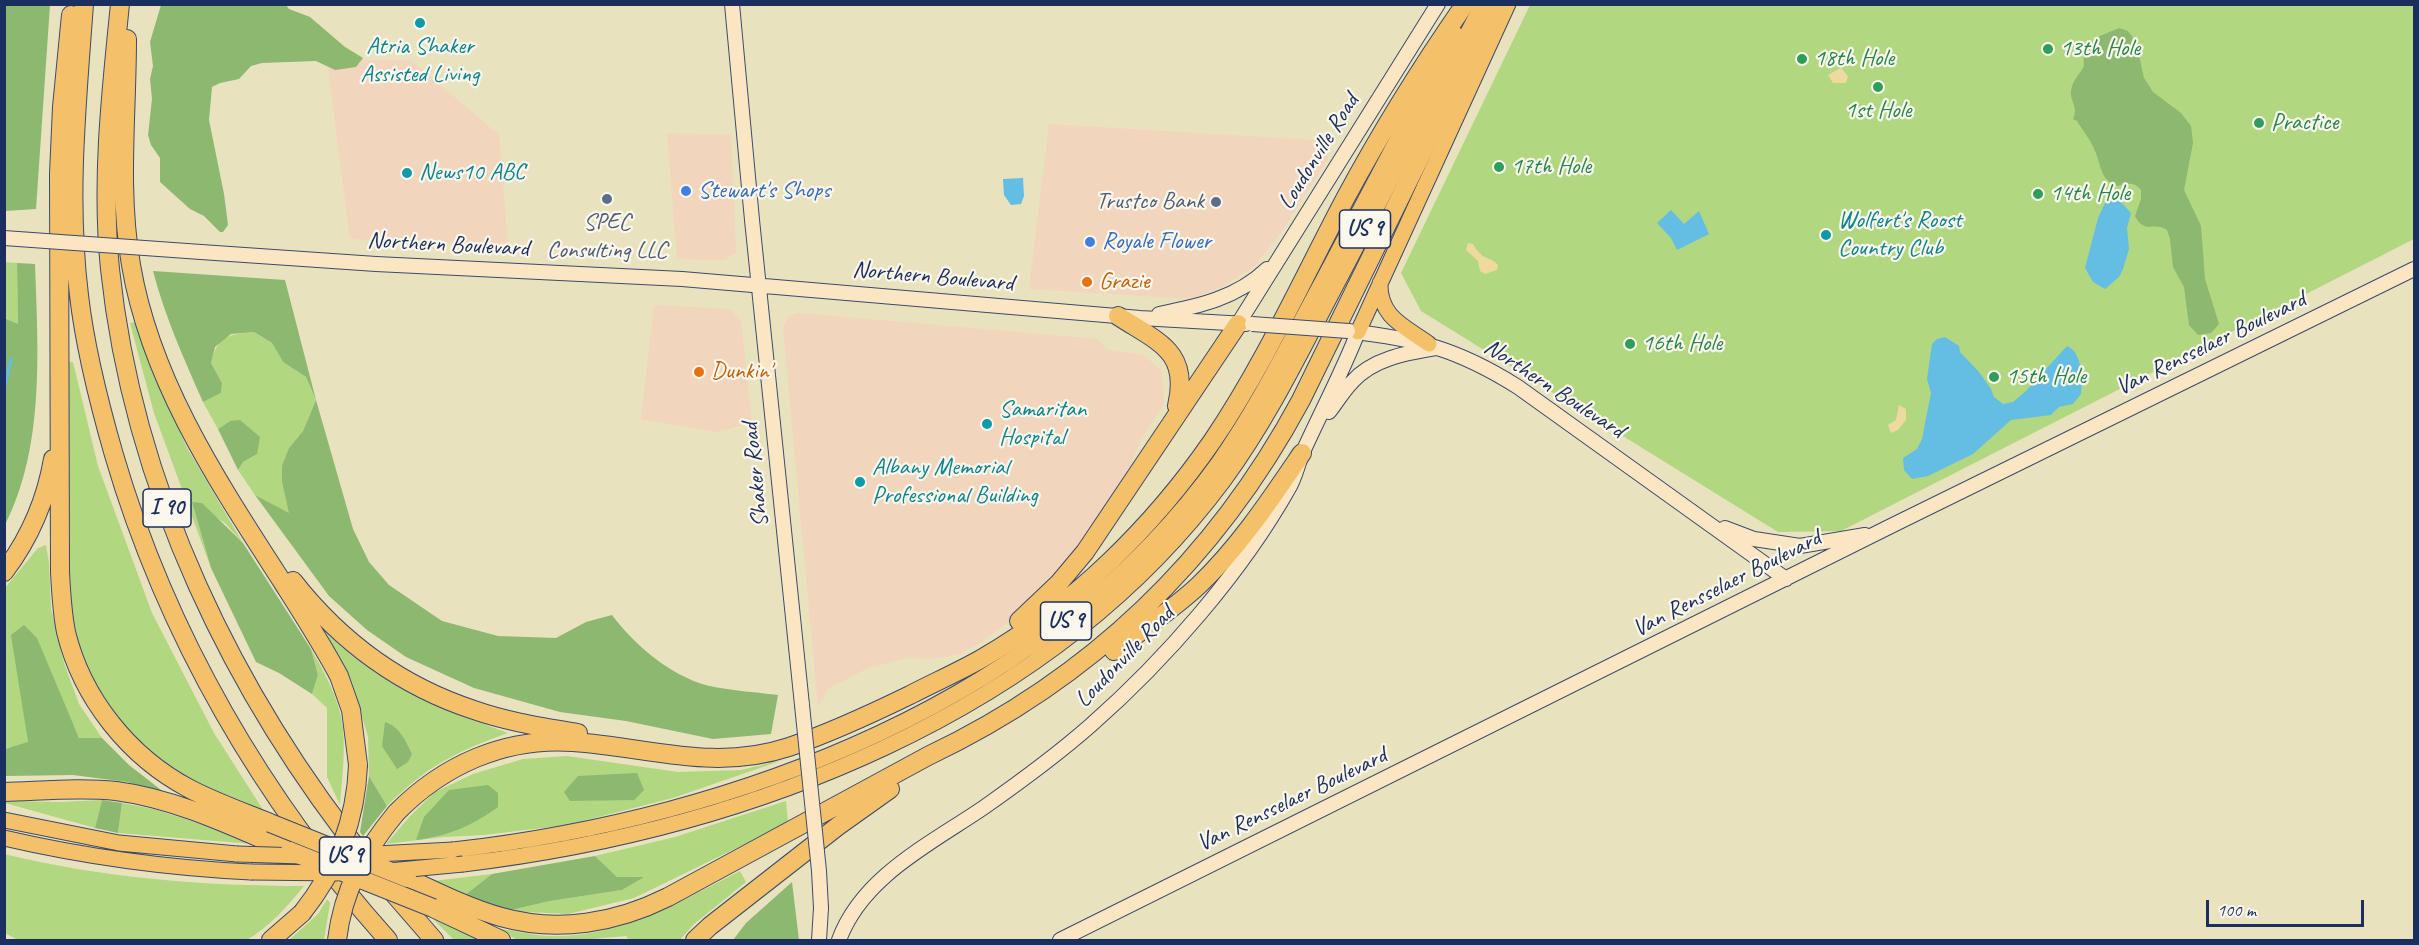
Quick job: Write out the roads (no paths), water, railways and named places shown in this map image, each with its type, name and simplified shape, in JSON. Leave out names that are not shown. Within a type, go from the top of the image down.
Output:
[{"type":"highway","points":[[72,4],[62,107],[59,174],[58,414],[61,603],[70,645],[87,686],[113,726],[152,765],[189,789],[484,911],[515,920],[561,925],[613,918],[661,900],[928,756],[973,735]]},
{"type":"highway","name":"I 90","points":[[84,4],[74,155],[75,257],[90,359],[122,480],[147,552],[177,623],[230,724],[269,788],[309,844],[388,940]]},
{"type":"highway","name":"I 90","points":[[120,4],[108,145],[107,204],[110,268],[129,379],[161,489],[203,596],[269,723],[332,817],[434,940]]},
{"type":"highway","points":[[127,4],[127,90],[123,176],[131,267],[146,321],[173,394],[199,447],[339,676],[354,728],[358,765],[353,813],[343,846],[326,880],[302,913],[271,940]]},
{"type":"highway","points":[[337,940],[343,907],[358,867],[375,840],[396,813],[421,789],[448,771],[475,758],[506,747],[542,742],[568,742],[667,756],[721,759],[770,753],[842,726],[930,684],[998,648],[1065,600],[1122,548],[1186,476],[1227,418],[1376,144],[1429,56],[1467,4]]},
{"type":"highway","points":[[695,940],[870,802],[1035,697],[1097,652],[1158,596],[1214,534],[1257,474],[1300,400],[1495,4]]},
{"type":"highway","points":[[1118,316],[1157,341],[1175,360],[1181,387],[1175,416]]},
{"type":"highway","points":[[930,684],[1009,629],[1059,583],[1098,533],[1175,416],[1245,324]]},
{"type":"highway","points":[[4,572],[22,545],[39,510],[51,473],[58,414]]},
{"type":"highway","points":[[1035,697],[1084,672],[1163,615],[1196,587],[1252,526],[1302,453]]},
{"type":"highway","points":[[234,507],[265,540],[290,578],[325,618],[368,655],[403,678],[438,696],[476,711],[519,722],[589,735],[667,756]]},
{"type":"highway","points":[[4,792],[84,790],[128,793],[180,806],[433,909],[501,940]]},
{"type":"main road","name":"Shaker Road","points":[[732,4],[819,871],[819,940]]},
{"type":"main road","name":"Loudonville Road","points":[[1245,324],[1281,254],[1438,4]]},
{"type":"main road","name":"US 9","points":[[4,820],[119,843],[237,855],[340,856],[453,850],[551,836],[650,814],[741,787],[838,750],[912,716],[982,679],[1038,643],[1096,597],[1167,526],[1203,482],[1243,426],[1275,369],[1467,4]]},
{"type":"main road","name":"US 9","points":[[4,838],[118,861],[251,872],[343,873],[463,864],[545,853],[654,828],[765,795],[836,768],[906,736],[986,694],[1051,652],[1109,606],[1184,530],[1247,447],[1299,356],[1483,4]]},
{"type":"main road","points":[[1353,332],[1380,282],[1508,4]]},
{"type":"main road","name":"Northern Boulevard","points":[[4,238],[376,264],[759,285],[1140,318],[1353,332],[1435,346],[1480,364],[1518,387],[1786,579]]},
{"type":"main road","points":[[1140,318],[1197,306],[1227,296],[1254,281],[1281,254]]},
{"type":"main road","name":"Van Rensselaer Boulevard","points":[[1060,940],[2415,269]]},
{"type":"main road","points":[[1380,282],[1381,300],[1385,311],[1435,346]]},
{"type":"main road","name":"Loudonville Road","points":[[839,940],[860,902],[881,879],[1053,757],[1150,669],[1204,607],[1263,529],[1292,483],[1302,453],[1316,427],[1353,332]]},
{"type":"main road","points":[[1316,427],[1352,381],[1368,368],[1402,354],[1435,346]]},
{"type":"main road","points":[[1678,501],[1741,535],[1788,545],[1800,546],[1879,533]]},
{"type":"water","points":[[1023,178],[1024,196],[1021,204],[1011,205],[1004,195],[1003,179]]},
{"type":"water","points":[[2107,199],[2121,202],[2131,213],[2127,228],[2129,249],[2123,269],[2119,277],[2105,289],[2093,282],[2085,268],[2098,218]]},
{"type":"water","points":[[1671,210],[1684,224],[1699,211],[1709,234],[1677,250],[1671,238],[1657,223]]},
{"type":"water","points":[[1945,337],[1959,346],[1960,352],[1979,372],[1994,397],[2003,404],[2013,402],[2025,392],[2067,346],[2072,349],[2079,360],[2081,394],[2073,404],[2059,407],[2051,415],[2011,420],[1973,454],[1928,476],[1912,479],[1904,470],[1903,458],[1917,449],[1922,439],[1931,393],[1927,379],[1932,344],[1937,339]]},
{"type":"waterway","points":[[4,391],[11,359]]},
{"type":"place","name":"Atria Shaker Assisted Living","points":[[420,23]]},
{"type":"place","name":"13th Hole","points":[[2048,49]]},
{"type":"place","name":"18th Hole","points":[[1802,59]]},
{"type":"place","name":"1st Hole","points":[[1878,87]]},
{"type":"place","name":"Practice","points":[[2259,123]]},
{"type":"place","name":"17th Hole","points":[[1499,167]]},
{"type":"place","name":"News10 ABC","points":[[407,173]]},
{"type":"place","name":"Stewart's Shops","points":[[686,191]]},
{"type":"place","name":"14th Hole","points":[[2038,194]]},
{"type":"place","name":"SPEC Consulting LLC","points":[[607,199]]},
{"type":"place","name":"Trustco Bank","points":[[1216,202]]},
{"type":"place","name":"Wolfert's Roost Country Club","points":[[1826,235]]},
{"type":"place","name":"Royale Flower","points":[[1090,242]]},
{"type":"place","name":"Grazie","points":[[1087,282]]},
{"type":"place","name":"16th Hole","points":[[1630,344]]},
{"type":"place","name":"Dunkin'","points":[[699,372]]},
{"type":"place","name":"15th Hole","points":[[1994,377]]},
{"type":"place","name":"Samaritan Hospital","points":[[987,424]]},
{"type":"place","name":"Albany Memorial Professional Building","points":[[860,482]]}]
